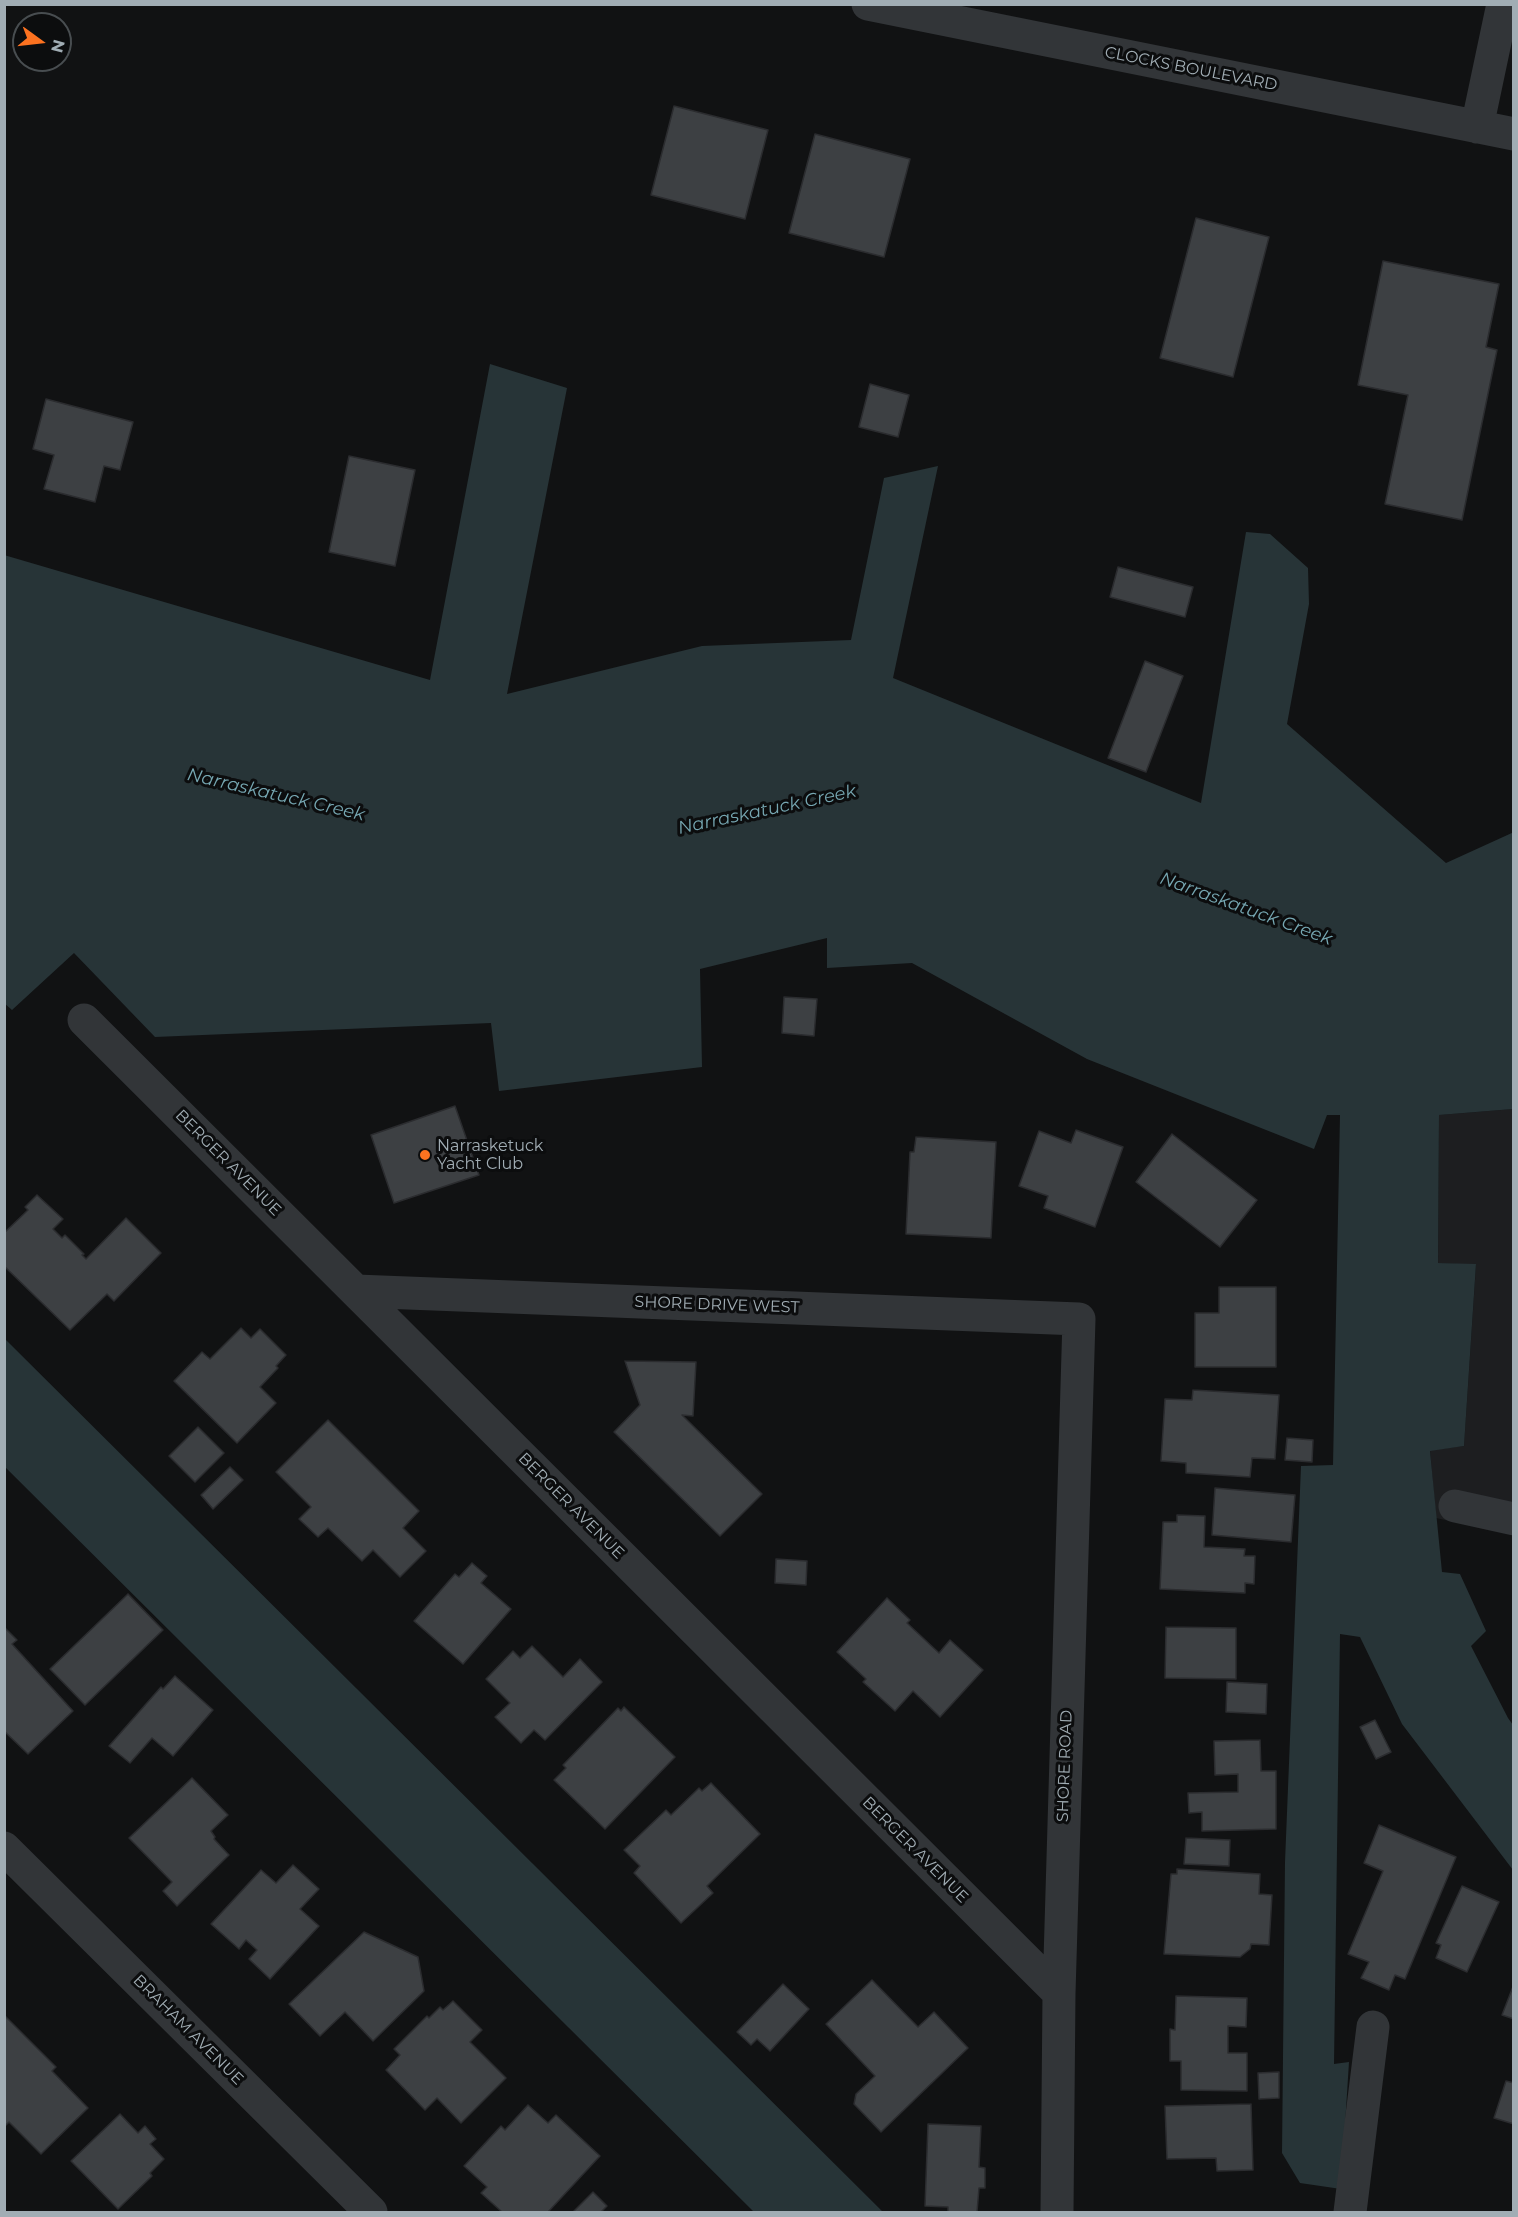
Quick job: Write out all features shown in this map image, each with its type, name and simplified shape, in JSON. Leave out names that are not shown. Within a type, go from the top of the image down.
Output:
[{"type":"street","name":"CLOCKS BOULEVARD","points":[[868,4],[940,12],[1514,134]]},
{"type":"street","points":[[1477,127],[1503,4]]},
{"type":"street","name":"BERGER AVENUE","points":[[84,1020],[1059,1993]]},
{"type":"street","name":"SHORE DRIVE WEST","points":[[356,1291],[1079,1319]]},
{"type":"street","name":"SHORE ROAD","points":[[1057,2212],[1059,1993],[1079,1319]]},
{"type":"street","points":[[1455,1506],[1514,1519]]},
{"type":"street","name":"BRAHAM AVENUE","points":[[4,1848],[372,2212]]},
{"type":"street","points":[[1350,2212],[1373,2027]]},
{"type":"shaded area","points":[[1513,1109],[1513,1535],[1436,1518],[1430,1450],[1464,1446],[1476,1265],[1438,1263],[1439,1115]]},
{"type":"water","name":"Narraskatuck Creek","points":[[490,364],[567,388],[507,694],[702,646],[851,640],[884,478],[938,466],[893,678],[1201,803],[1246,532],[1270,534],[1308,568],[1309,604],[1287,724],[1446,863],[1514,832],[1513,1109],[1439,1115],[1438,1263],[1476,1264],[1464,1446],[1430,1451],[1442,1572],[1460,1574],[1486,1631],[1471,1646],[1513,1725],[1513,1870],[1402,1724],[1360,1637],[1340,1634],[1334,2064],[1349,2062],[1341,2189],[1300,2183],[1282,2153],[1285,1862],[1301,1466],[1333,1465],[1340,1115],[1327,1115],[1314,1149],[1087,1059],[912,963],[827,968],[827,938],[700,969],[702,1067],[499,1091],[491,1023],[155,1037],[74,953],[12,1010],[4,1003],[4,555],[430,680]]},
{"type":"water","points":[[4,1339],[883,2212],[754,2212],[5,1467]]},
{"type":"building","points":[[674,106],[768,130],[745,219],[651,195]]},
{"type":"building","points":[[815,134],[910,159],[884,257],[789,233]]},
{"type":"building","points":[[1196,218],[1269,237],[1233,377],[1160,358]]},
{"type":"building","points":[[1383,261],[1499,284],[1486,347],[1497,350],[1462,520],[1385,504],[1408,395],[1358,385]]},
{"type":"building","points":[[870,384],[909,395],[898,437],[859,427]]},
{"type":"building","points":[[46,399],[133,422],[120,470],[104,466],[95,502],[44,489],[54,455],[33,449]]},
{"type":"building","points":[[349,456],[415,470],[395,566],[329,552]]},
{"type":"building","points":[[1118,567],[1193,587],[1185,617],[1110,597]]},
{"type":"building","points":[[1145,661],[1183,676],[1146,772],[1108,758]]},
{"type":"building","points":[[784,997],[817,999],[814,1036],[782,1033]]},
{"type":"building","name":"Narrasketuck Yacht Club","points":[[455,1106],[479,1175],[394,1203],[371,1135]]},
{"type":"building","points":[[1076,1130],[1123,1147],[1095,1227],[1044,1208],[1048,1196],[1019,1186],[1039,1131],[1071,1143]]},
{"type":"building","points":[[1172,1134],[1257,1200],[1220,1247],[1136,1182]]},
{"type":"building","points":[[916,1137],[996,1142],[991,1238],[906,1234],[910,1152],[914,1152]]},
{"type":"building","points":[[37,1195],[63,1219],[53,1229],[62,1238],[65,1235],[86,1259],[126,1218],[161,1253],[114,1301],[107,1294],[70,1330],[4,1266],[4,1233],[28,1210],[25,1207]]},
{"type":"building","points":[[1219,1287],[1276,1287],[1276,1367],[1195,1367],[1195,1313],[1219,1313]]},
{"type":"building","points":[[241,1328],[251,1338],[260,1329],[286,1355],[276,1366],[278,1368],[260,1387],[276,1403],[237,1443],[174,1381],[202,1352],[210,1359]]},
{"type":"building","points":[[625,1361],[696,1362],[693,1416],[682,1415],[762,1494],[720,1536],[614,1432],[640,1405]]},
{"type":"building","points":[[1193,1390],[1279,1395],[1275,1459],[1252,1458],[1250,1477],[1186,1473],[1186,1463],[1161,1461],[1165,1399],[1192,1400]]},
{"type":"building","points":[[328,1420],[419,1511],[403,1528],[426,1551],[400,1577],[373,1550],[362,1561],[328,1528],[318,1537],[299,1519],[311,1507],[276,1472]]},
{"type":"building","points":[[198,1427],[224,1453],[195,1482],[169,1456]]},
{"type":"building","points":[[1287,1438],[1313,1440],[1312,1462],[1285,1460]]},
{"type":"building","points":[[230,1467],[243,1480],[213,1509],[201,1495]]},
{"type":"building","points":[[1215,1488],[1295,1495],[1291,1542],[1212,1535]]},
{"type":"building","points":[[1177,1515],[1205,1516],[1204,1547],[1245,1549],[1244,1556],[1255,1556],[1254,1584],[1245,1583],[1245,1593],[1160,1589],[1163,1522],[1177,1522]]},
{"type":"building","points":[[776,1559],[807,1561],[806,1585],[775,1583]]},
{"type":"building","points":[[472,1563],[487,1576],[481,1583],[511,1609],[463,1664],[414,1621],[455,1574],[459,1577]]},
{"type":"building","points":[[128,1594],[163,1630],[85,1705],[50,1669]]},
{"type":"building","points":[[887,1598],[910,1620],[907,1623],[939,1653],[950,1640],[983,1670],[940,1717],[913,1691],[895,1711],[863,1682],[866,1679],[837,1652]]},
{"type":"building","points":[[4,1627],[17,1640],[12,1644],[73,1711],[28,1754],[4,1731]]},
{"type":"building","points":[[1166,1627],[1236,1628],[1236,1679],[1165,1678]]},
{"type":"building","points":[[532,1646],[563,1677],[580,1659],[602,1682],[545,1740],[534,1730],[521,1743],[495,1717],[510,1703],[486,1679],[513,1651],[520,1658]]},
{"type":"building","points":[[175,1676],[213,1710],[173,1756],[152,1738],[130,1763],[109,1746],[161,1687],[163,1689]]},
{"type":"building","points":[[1227,1682],[1267,1684],[1266,1714],[1226,1712]]},
{"type":"building","points":[[624,1707],[675,1757],[605,1829],[554,1780],[566,1768],[563,1765],[618,1708],[621,1711]]},
{"type":"building","points":[[1375,1720],[1391,1752],[1376,1759],[1360,1727]]},
{"type":"building","points":[[1260,1740],[1261,1771],[1276,1771],[1276,1829],[1202,1831],[1202,1812],[1189,1813],[1188,1793],[1238,1792],[1238,1774],[1215,1775],[1214,1741]]},
{"type":"building","points":[[192,1778],[228,1815],[211,1831],[214,1839],[229,1855],[177,1906],[163,1891],[172,1882],[129,1838]]},
{"type":"building","points":[[711,1783],[760,1834],[707,1886],[713,1893],[681,1923],[634,1873],[640,1866],[624,1850],[666,1810],[671,1815],[699,1788],[702,1791]]},
{"type":"building","points":[[1379,1825],[1456,1857],[1405,1979],[1395,1975],[1389,1990],[1361,1978],[1369,1962],[1348,1954],[1383,1871],[1364,1863]]},
{"type":"building","points":[[1186,1838],[1230,1840],[1229,1866],[1184,1864]]},
{"type":"building","points":[[293,1865],[319,1889],[300,1909],[319,1926],[270,1979],[249,1959],[257,1950],[246,1940],[239,1949],[211,1924],[261,1870],[276,1883]]},
{"type":"building","points":[[1177,1869],[1260,1874],[1259,1894],[1272,1895],[1269,1945],[1251,1944],[1250,1949],[1240,1957],[1164,1954],[1171,1874],[1177,1874]]},
{"type":"building","points":[[1462,1886],[1499,1902],[1467,1972],[1436,1958],[1441,1945],[1436,1943]]},
{"type":"building","points":[[364,1932],[418,1957],[424,1991],[373,2041],[345,2012],[320,2036],[289,2004]]},
{"type":"building","points":[[872,1980],[918,2027],[934,2012],[968,2048],[881,2132],[854,2104],[856,2094],[875,2076],[826,2024]]},
{"type":"building","points":[[783,1984],[809,2009],[770,2051],[757,2039],[751,2045],[737,2032]]},
{"type":"building","points":[[1514,1984],[1514,2019],[1502,2015]]},
{"type":"building","points":[[1176,1996],[1247,1998],[1246,2027],[1228,2026],[1228,2053],[1247,2053],[1247,2091],[1181,2090],[1181,2061],[1170,2061],[1170,2029],[1175,2030]]},
{"type":"building","points":[[453,2001],[482,2030],[470,2042],[506,2078],[461,2123],[437,2098],[425,2110],[386,2070],[400,2055],[394,2049],[427,2016],[429,2018],[440,2007],[443,2010]]},
{"type":"building","points":[[4,2015],[56,2067],[52,2071],[88,2108],[41,2154],[9,2122],[4,2127]]},
{"type":"building","points":[[1279,2072],[1279,2098],[1259,2099],[1258,2073]]},
{"type":"building","points":[[1506,2081],[1514,2083],[1514,2124],[1494,2118]]},
{"type":"building","points":[[1251,2104],[1253,2170],[1217,2171],[1216,2158],[1167,2159],[1165,2106]]},
{"type":"building","points":[[528,2105],[548,2123],[556,2115],[600,2156],[548,2212],[502,2212],[481,2193],[487,2187],[464,2166],[501,2126],[505,2130]]},
{"type":"building","points":[[120,2114],[138,2133],[145,2126],[156,2139],[150,2144],[164,2159],[150,2173],[152,2176],[118,2209],[71,2161]]},
{"type":"building","points":[[928,2124],[981,2126],[979,2167],[985,2168],[985,2188],[979,2188],[977,2212],[948,2212],[948,2207],[925,2206]]},
{"type":"building","points":[[593,2192],[607,2206],[601,2212],[573,2212]]},
{"type":"place","name":"Narrasketuck Yacht Club","points":[[425,1155]]}]
